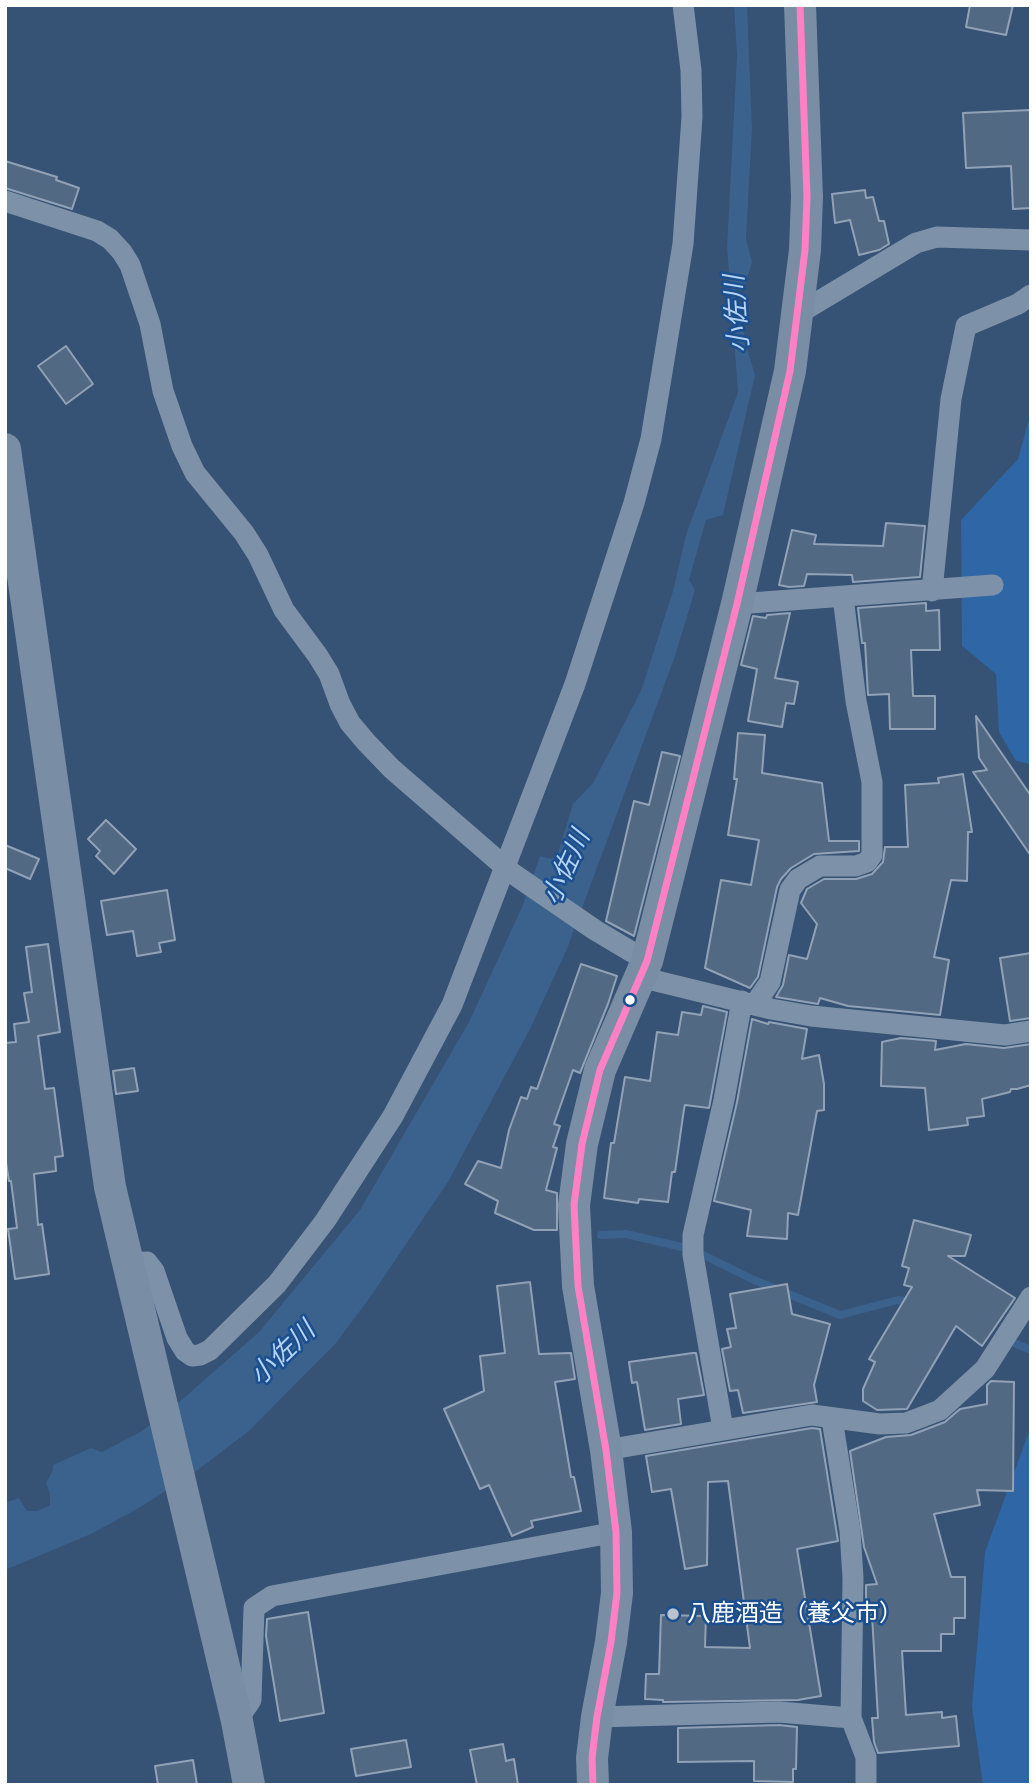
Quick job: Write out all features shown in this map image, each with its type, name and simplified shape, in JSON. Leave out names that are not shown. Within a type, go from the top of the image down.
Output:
[{"type":"main road","points":[[593,1785],[592,1758],[597,1717],[618,1593],[616,1532],[606,1450],[578,1286],[574,1205],[582,1144],[600,1070],[643,969],[737,604],[790,371],[805,250],[807,197],[800,5]]},
{"type":"main road","points":[[5,449],[108,1173],[237,1721],[249,1785]]},
{"type":"street","points":[[128,1263],[147,1262],[153,1270],[177,1338],[185,1351],[192,1356],[210,1350],[277,1284],[325,1221],[393,1116],[452,1005],[509,870],[575,684],[634,503],[650,439],[683,244],[692,117],[691,70],[683,5]]},
{"type":"street","points":[[5,201],[97,230],[122,252],[130,265],[150,324],[163,391],[182,446],[195,472],[244,533],[258,555],[284,610],[329,674],[350,723],[392,769],[509,870],[595,930],[643,969],[771,1009],[811,1017],[1005,1035],[1031,1031]]},
{"type":"street","points":[[796,315],[916,243],[937,237],[1031,240]]},
{"type":"street","points":[[932,591],[951,399],[967,326],[1018,304],[1031,295]]},
{"type":"street","points":[[737,604],[993,585]]},
{"type":"street","points":[[723,1429],[693,1255],[692,1235],[749,1002],[770,982],[790,890],[798,879],[820,866],[856,866],[867,862],[872,855],[872,782],[856,701],[843,597]]},
{"type":"street","points":[[606,1450],[811,1415],[880,1424],[906,1423],[940,1409],[985,1369],[1031,1297]]},
{"type":"street","points":[[832,1419],[850,1531],[853,1578],[851,1718],[866,1757],[866,1785]]},
{"type":"street","points":[[237,1721],[251,1700],[254,1608],[272,1596],[616,1532]]},
{"type":"street","points":[[597,1717],[779,1712],[851,1718]]},
{"type":"shaded area","points":[[1031,412],[1031,764],[1016,761],[999,732],[996,674],[962,646],[961,520],[1018,459]]},
{"type":"shaded area","points":[[1031,1426],[1031,1785],[983,1785],[972,1707],[985,1552]]},
{"type":"water","name":"小佐川","points":[[734,5],[747,5],[752,128],[746,239],[752,262],[745,285],[735,291],[755,375],[723,515],[706,520],[689,580],[695,590],[675,656],[567,949],[530,1029],[448,1182],[336,1343],[249,1431],[195,1472],[139,1508],[91,1534],[5,1570],[5,1503],[19,1498],[27,1511],[37,1511],[50,1505],[46,1483],[53,1465],[91,1448],[102,1452],[142,1431],[178,1403],[259,1332],[360,1210],[469,1022],[522,907],[540,856],[552,859],[558,853],[573,804],[593,783],[641,691],[673,591],[686,535],[738,392],[727,247],[737,55]]},
{"type":"building","points":[[970,5],[1013,5],[1006,35],[966,27]]},
{"type":"building","points":[[1031,110],[1031,208],[1013,209],[1011,166],[966,168],[963,113]]},
{"type":"building","points":[[5,161],[57,177],[56,180],[79,188],[72,209],[5,188]]},
{"type":"building","points":[[865,190],[866,198],[873,197],[879,221],[884,221],[889,244],[879,250],[859,255],[850,220],[835,223],[832,194]]},
{"type":"building","points":[[66,346],[93,384],[66,404],[38,366]]},
{"type":"building","points":[[886,523],[925,526],[920,577],[853,582],[852,575],[807,574],[804,586],[779,585],[792,530],[816,535],[814,544],[883,546]]},
{"type":"building","points":[[926,603],[926,611],[939,610],[940,650],[911,650],[913,696],[935,696],[935,729],[890,729],[889,694],[868,695],[865,643],[862,643],[858,608]]},
{"type":"building","points":[[790,613],[775,678],[798,682],[794,704],[786,703],[782,727],[748,721],[757,669],[741,665],[753,616],[766,618],[767,615]]},
{"type":"building","points":[[976,716],[1031,796],[1031,856],[973,772],[987,770],[979,758]]},
{"type":"building","points":[[738,733],[765,735],[762,773],[822,783],[829,841],[859,841],[859,851],[814,854],[791,868],[781,879],[758,977],[750,988],[705,968],[721,880],[751,885],[759,840],[728,835],[737,779],[734,779]]},
{"type":"building","points":[[662,752],[680,756],[634,936],[606,921],[634,801],[649,805]]},
{"type":"building","points":[[963,774],[972,832],[968,832],[967,881],[951,880],[934,957],[949,960],[940,1015],[848,1006],[820,998],[818,1004],[776,997],[783,985],[789,955],[807,959],[817,924],[801,903],[807,889],[824,879],[856,879],[872,874],[883,862],[885,847],[908,847],[905,785],[939,783],[938,778]]},
{"type":"building","points":[[106,820],[136,849],[114,874],[96,856],[100,851],[88,839]]},
{"type":"building","points":[[5,845],[39,859],[30,879],[5,868]]},
{"type":"building","points":[[167,890],[175,940],[159,943],[161,952],[137,956],[133,931],[107,935],[101,901]]},
{"type":"building","points":[[48,944],[60,1032],[38,1036],[45,1089],[54,1088],[63,1156],[55,1157],[56,1171],[34,1174],[38,1225],[42,1224],[49,1274],[15,1279],[8,1229],[17,1228],[5,1157],[5,1043],[16,1042],[14,1024],[29,1022],[24,993],[32,992],[26,947]]},
{"type":"building","points":[[1031,953],[1031,1018],[1010,1021],[1000,958]]},
{"type":"building","points":[[581,964],[617,976],[580,1073],[573,1070],[554,1124],[560,1126],[553,1147],[557,1148],[546,1190],[557,1193],[557,1230],[534,1230],[495,1213],[498,1201],[465,1184],[478,1161],[501,1168],[509,1130],[521,1097],[527,1099],[531,1087],[537,1089]]},
{"type":"building","points":[[703,1006],[727,1012],[709,1108],[685,1105],[668,1202],[639,1199],[638,1203],[604,1198],[611,1143],[614,1143],[625,1077],[650,1081],[657,1032],[678,1035],[682,1012],[701,1015]]},
{"type":"building","points":[[752,1019],[807,1029],[802,1059],[819,1055],[824,1084],[824,1110],[817,1111],[798,1215],[788,1213],[787,1239],[747,1236],[751,1210],[714,1201],[737,1102]]},
{"type":"building","points":[[901,1038],[936,1041],[935,1050],[966,1044],[1004,1048],[1031,1044],[1031,1085],[982,1099],[984,1116],[967,1118],[968,1125],[929,1130],[925,1088],[881,1086],[882,1042]]},
{"type":"building","points":[[134,1068],[138,1091],[116,1094],[113,1071]]},
{"type":"building","points":[[914,1220],[971,1235],[965,1256],[948,1256],[1015,1298],[982,1346],[956,1326],[907,1409],[877,1410],[863,1401],[863,1389],[875,1362],[869,1359],[912,1287],[904,1285],[909,1268],[902,1266]]},
{"type":"building","points":[[530,1282],[539,1354],[571,1353],[575,1379],[555,1382],[571,1477],[574,1477],[581,1511],[531,1521],[533,1527],[512,1536],[489,1485],[480,1489],[444,1409],[484,1391],[480,1356],[505,1353],[497,1286]]},
{"type":"building","points":[[787,1284],[792,1314],[830,1324],[814,1385],[817,1402],[743,1413],[738,1390],[730,1391],[722,1349],[731,1347],[727,1329],[736,1328],[730,1294]]},
{"type":"building","points":[[696,1353],[704,1395],[678,1399],[681,1424],[645,1430],[637,1382],[632,1383],[629,1362]]},
{"type":"building","points":[[991,1381],[1014,1382],[1013,1491],[977,1490],[980,1505],[934,1514],[951,1577],[965,1577],[965,1618],[954,1618],[954,1634],[941,1634],[941,1651],[902,1651],[906,1715],[942,1712],[942,1718],[956,1716],[959,1746],[878,1753],[872,1718],[878,1718],[872,1615],[866,1616],[866,1585],[877,1584],[864,1547],[850,1451],[886,1437],[911,1435],[945,1422],[960,1409],[987,1404],[987,1385]]},
{"type":"building","points":[[812,1428],[820,1429],[838,1541],[797,1549],[821,1696],[798,1700],[663,1702],[645,1699],[646,1674],[659,1674],[661,1615],[706,1616],[705,1647],[750,1648],[728,1481],[708,1482],[707,1565],[685,1569],[671,1489],[652,1492],[646,1456]]},
{"type":"building","points":[[308,1612],[324,1713],[280,1721],[266,1636],[267,1619]]},
{"type":"building","points":[[779,1725],[797,1727],[793,1782],[754,1781],[754,1761],[678,1762],[678,1728]]},
{"type":"building","points":[[406,1740],[411,1767],[356,1776],[351,1749]]},
{"type":"building","points":[[503,1744],[506,1761],[514,1759],[518,1785],[477,1785],[470,1750]]},
{"type":"building","points":[[193,1760],[197,1785],[158,1785],[155,1766]]},
{"type":"waterway","points":[[601,1235],[626,1234],[686,1248]]},
{"type":"waterway","points":[[697,1252],[754,1280],[840,1315],[898,1300],[912,1302]]},
{"type":"waterway","points":[[1016,1344],[1031,1350]]},
{"type":"transit line","points":[[593,1785],[592,1758],[597,1717],[617,1593],[616,1532],[606,1450],[578,1286],[574,1205],[582,1144],[600,1070],[647,961],[737,604],[790,371],[805,250],[807,197],[800,5]]},
{"type":"place","name":"八鹿酒造（養父市）","points":[[673,1614]]}]
